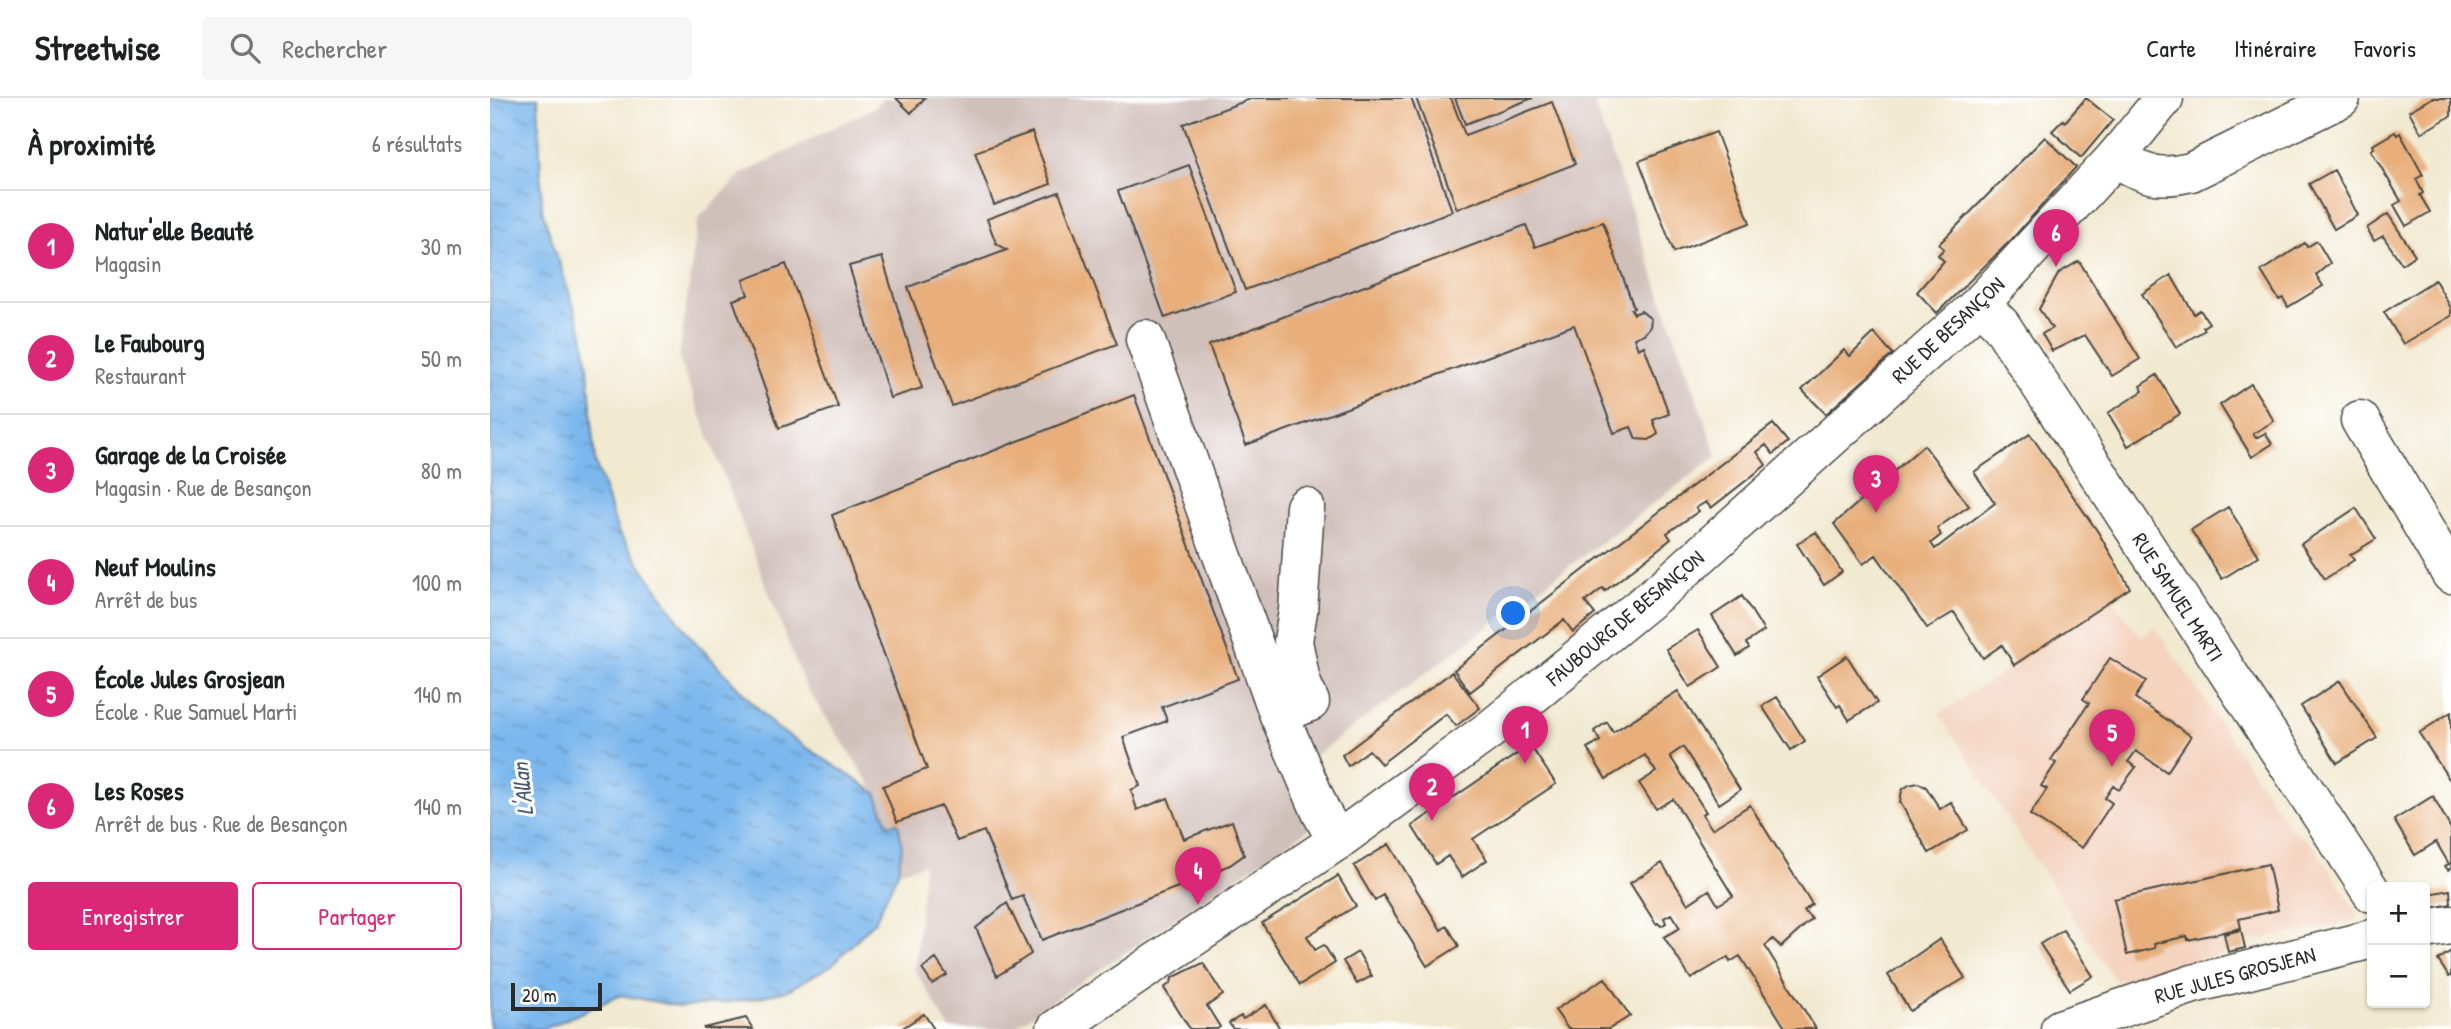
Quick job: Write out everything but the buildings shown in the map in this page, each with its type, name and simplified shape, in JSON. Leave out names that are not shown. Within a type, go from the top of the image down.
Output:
[{"type":"street","name":"RUE DE BESANÇON","points":[[1807,461],[1980,304],[2115,158],[2164,98]]},
{"type":"street","points":[[2115,158],[2141,172],[2168,177],[2192,172],[2341,98]]},
{"type":"street","name":"RUE SAMUEL MARTI","points":[[1980,304],[2001,325],[2367,885]]},
{"type":"street","points":[[1144,340],[1279,715],[1321,812],[1337,841]]},
{"type":"street","points":[[2360,420],[2451,574]]},
{"type":"street","name":"FAUBOURG DE BESANÇON","points":[[1056,1029],[1337,841],[1491,729],[1666,586],[1807,461]]},
{"type":"street","points":[[1279,715],[1310,702],[1301,682],[1293,641],[1298,611],[1305,507]]},
{"type":"street","points":[[2430,928],[2451,925]]},
{"type":"street","name":"RUE JULES GROSJEAN","points":[[2060,1029],[2193,984],[2367,940]]},
{"type":"shaded area","points":[[885,98],[1605,98],[1594,104],[1717,456],[1289,775],[1315,825],[1011,1029],[950,1029],[915,970],[924,864],[898,872],[902,847],[897,823],[888,825],[876,793],[804,684],[679,359],[698,219],[742,174],[875,107]]},
{"type":"shaded area","points":[[2113,600],[2141,638],[2155,627],[2291,829],[2314,847],[2359,915],[2355,921],[2245,942],[2245,948],[2116,982],[1939,714]]},
{"type":"water","name":"L'Allan","points":[[490,98],[538,98],[542,210],[583,335],[595,461],[618,532],[689,635],[774,726],[876,793],[888,825],[898,823],[902,847],[898,872],[875,921],[832,965],[786,991],[746,1000],[681,1007],[621,995],[544,1029],[490,1029]]},
{"type":"place","name":"Les Roses","points":[[2056,267]]},
{"type":"place","name":"Garage de la Croisée","points":[[1876,513]]},
{"type":"place","name":"Natur'elle Beauté","points":[[1525,764]]},
{"type":"place","name":"École Jules Grosjean","points":[[2112,767]]},
{"type":"place","name":"Le Faubourg","points":[[1432,821]]},
{"type":"place","name":"Neuf Moulins","points":[[1198,905]]}]
